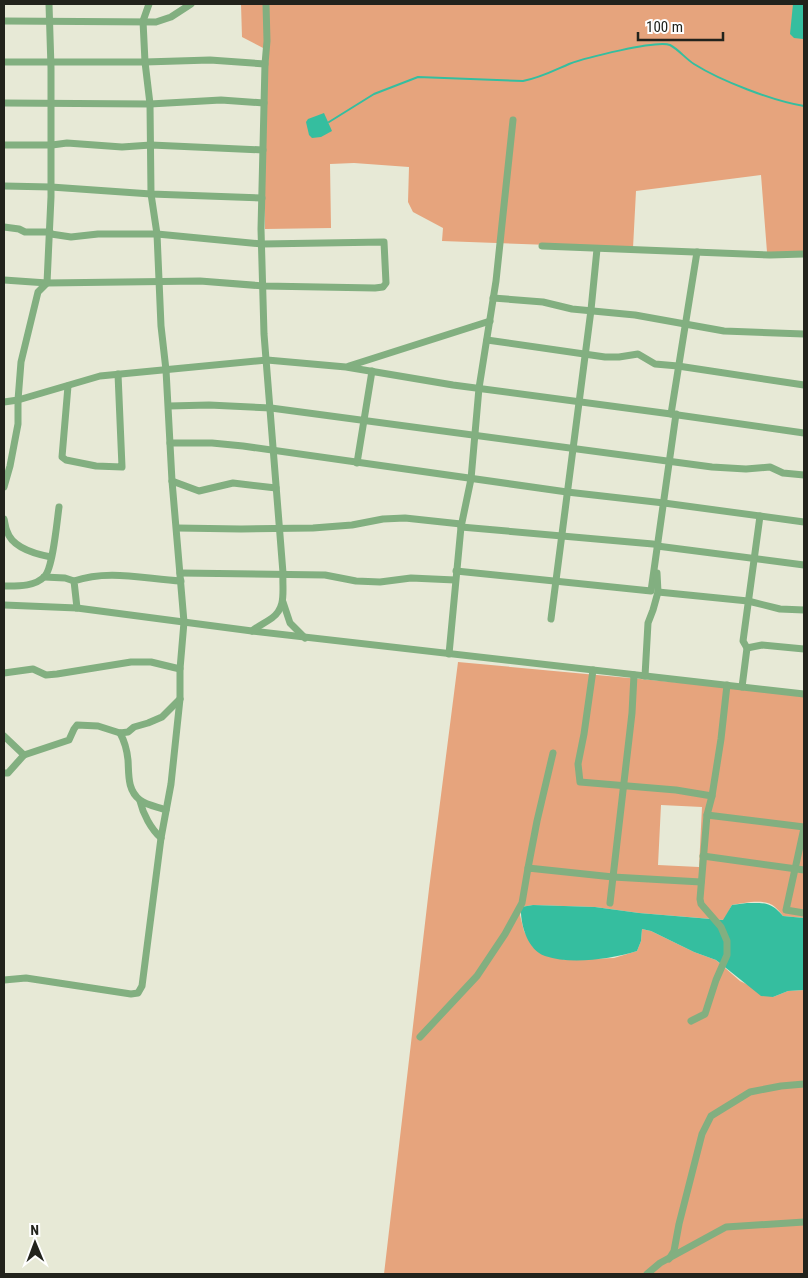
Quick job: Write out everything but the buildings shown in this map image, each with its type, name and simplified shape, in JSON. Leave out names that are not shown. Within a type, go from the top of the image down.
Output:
[{"type":"street","points":[[4,487],[18,424],[21,362],[38,292],[47,282],[51,233],[52,145],[49,4]]},
{"type":"street","points":[[4,980],[26,978],[131,994],[138,993],[142,986],[161,838],[171,784],[180,699],[180,669],[184,622],[172,481],[169,406],[161,326],[157,234],[151,194],[150,104],[142,21],[147,4]]},
{"type":"street","points":[[4,21],[156,22],[171,17],[191,4]]},
{"type":"street","points":[[266,4],[267,41],[262,198],[264,334],[280,530],[283,602],[290,623],[305,638]]},
{"type":"street","points":[[4,62],[210,60],[265,64]]},
{"type":"street","points":[[4,103],[150,104],[220,100],[264,103]]},
{"type":"street","points":[[449,654],[461,525],[471,479],[479,388],[493,298],[513,120]]},
{"type":"street","points":[[4,145],[52,145],[67,143],[122,147],[151,145],[263,150]]},
{"type":"street","points":[[4,186],[262,198]]},
{"type":"street","points":[[4,227],[19,229],[25,232],[51,233],[71,237],[98,234],[157,234],[262,244],[384,242],[386,283],[383,287],[375,288],[264,286],[160,280],[47,282],[4,280]]},
{"type":"street","points":[[542,246],[770,255],[804,254]]},
{"type":"street","points":[[551,619],[598,249]]},
{"type":"street","points":[[456,571],[651,591],[670,461],[678,366],[697,252]]},
{"type":"street","points":[[493,298],[522,299],[572,309],[635,315],[731,331],[804,334]]},
{"type":"street","points":[[346,367],[490,321]]},
{"type":"street","points":[[487,340],[585,354],[619,357],[638,354],[655,364],[804,385]]},
{"type":"street","points":[[4,402],[18,400],[100,376],[266,360],[372,370],[479,388],[804,433]]},
{"type":"street","points":[[357,463],[372,370]]},
{"type":"street","points":[[68,386],[62,457],[66,460],[96,466],[122,467],[118,374]]},
{"type":"street","points":[[169,406],[210,405],[271,408],[712,467],[770,468],[783,473],[804,475]]},
{"type":"street","points":[[170,443],[212,442],[567,492],[804,522]]},
{"type":"street","points":[[172,481],[200,490],[233,483],[276,488]]},
{"type":"street","points":[[645,676],[648,623],[658,592],[655,545],[663,530],[664,503]]},
{"type":"street","points":[[44,577],[49,569],[55,546],[59,507]]},
{"type":"street","points":[[742,687],[747,648],[743,641],[760,516]]},
{"type":"street","points":[[177,528],[280,530],[342,526],[383,519],[405,518],[561,537],[655,545],[804,564]]},
{"type":"street","points":[[4,519],[7,532],[19,546],[40,555],[51,557]]},
{"type":"street","points":[[4,586],[25,586],[44,577],[65,578],[74,581],[88,576],[111,575],[180,577],[283,574],[324,575],[356,581],[380,582],[411,578],[455,580]]},
{"type":"street","points":[[74,581],[77,608]]},
{"type":"street","points":[[658,592],[748,601],[780,609],[804,610]]},
{"type":"street","points":[[252,631],[274,617],[283,602]]},
{"type":"street","points":[[4,605],[77,608],[305,638],[804,694]]},
{"type":"street","points":[[747,648],[762,645],[804,649]]},
{"type":"street","points":[[4,673],[33,668],[46,674],[57,674],[131,662],[151,662],[180,669]]},
{"type":"street","points":[[593,670],[578,764],[580,782],[676,790],[712,796]]},
{"type":"street","points":[[610,903],[622,785],[632,713],[634,675]]},
{"type":"street","points":[[691,1021],[704,1014],[727,955],[727,941],[721,927],[701,904],[700,899],[707,815],[721,739],[726,685]]},
{"type":"street","points":[[4,773],[8,773],[24,755],[69,740],[77,726],[98,726],[120,733],[128,732],[162,717],[180,699]]},
{"type":"street","points":[[120,733],[125,743],[128,758],[129,784],[134,795],[140,801],[166,810]]},
{"type":"street","points":[[4,736],[24,755]]},
{"type":"street","points":[[420,1037],[477,976],[522,904],[553,753]]},
{"type":"street","points":[[140,801],[153,831],[161,838]]},
{"type":"street","points":[[707,815],[804,827],[786,910],[804,913]]},
{"type":"street","points":[[703,856],[804,870]]},
{"type":"street","points":[[528,868],[613,877],[701,882]]},
{"type":"street","points":[[669,1259],[674,1251],[702,1134],[711,1116],[750,1092],[804,1084]]},
{"type":"street","points":[[647,1274],[669,1259],[726,1227],[804,1222]]},
{"type":"shaded area","points":[[241,4],[804,4],[804,253],[767,252],[761,175],[636,191],[633,248],[442,241],[443,228],[413,212],[408,202],[409,167],[354,163],[330,164],[331,228],[265,229],[265,49],[242,37]]},
{"type":"shaded area","points":[[458,662],[737,688],[804,697],[804,918],[783,916],[771,904],[761,902],[732,905],[724,920],[639,913],[595,907],[533,905],[521,907],[520,915],[524,931],[533,947],[565,960],[614,958],[637,951],[641,941],[642,929],[651,931],[694,952],[716,960],[740,981],[773,997],[788,991],[804,990],[804,1274],[384,1274],[429,889]],"holes":[[[661,805],[702,807],[699,867],[658,865]]]},
{"type":"water","points":[[793,4],[804,4],[803,39],[794,38],[790,34]]},
{"type":"water","points":[[324,113],[332,131],[321,137],[312,138],[309,135],[306,122],[308,119]]},
{"type":"water","points":[[747,903],[768,904],[783,916],[804,918],[804,990],[788,991],[773,997],[761,996],[716,960],[694,952],[651,931],[642,929],[641,941],[637,951],[591,960],[555,959],[539,953],[529,942],[523,928],[521,913],[521,907],[533,905],[595,907],[639,913],[723,920],[732,905]]},
{"type":"waterway","points":[[329,122],[374,94],[418,77],[523,81],[541,76],[569,64],[620,50],[662,44],[670,45],[694,64],[732,83],[778,100],[804,106]]}]
